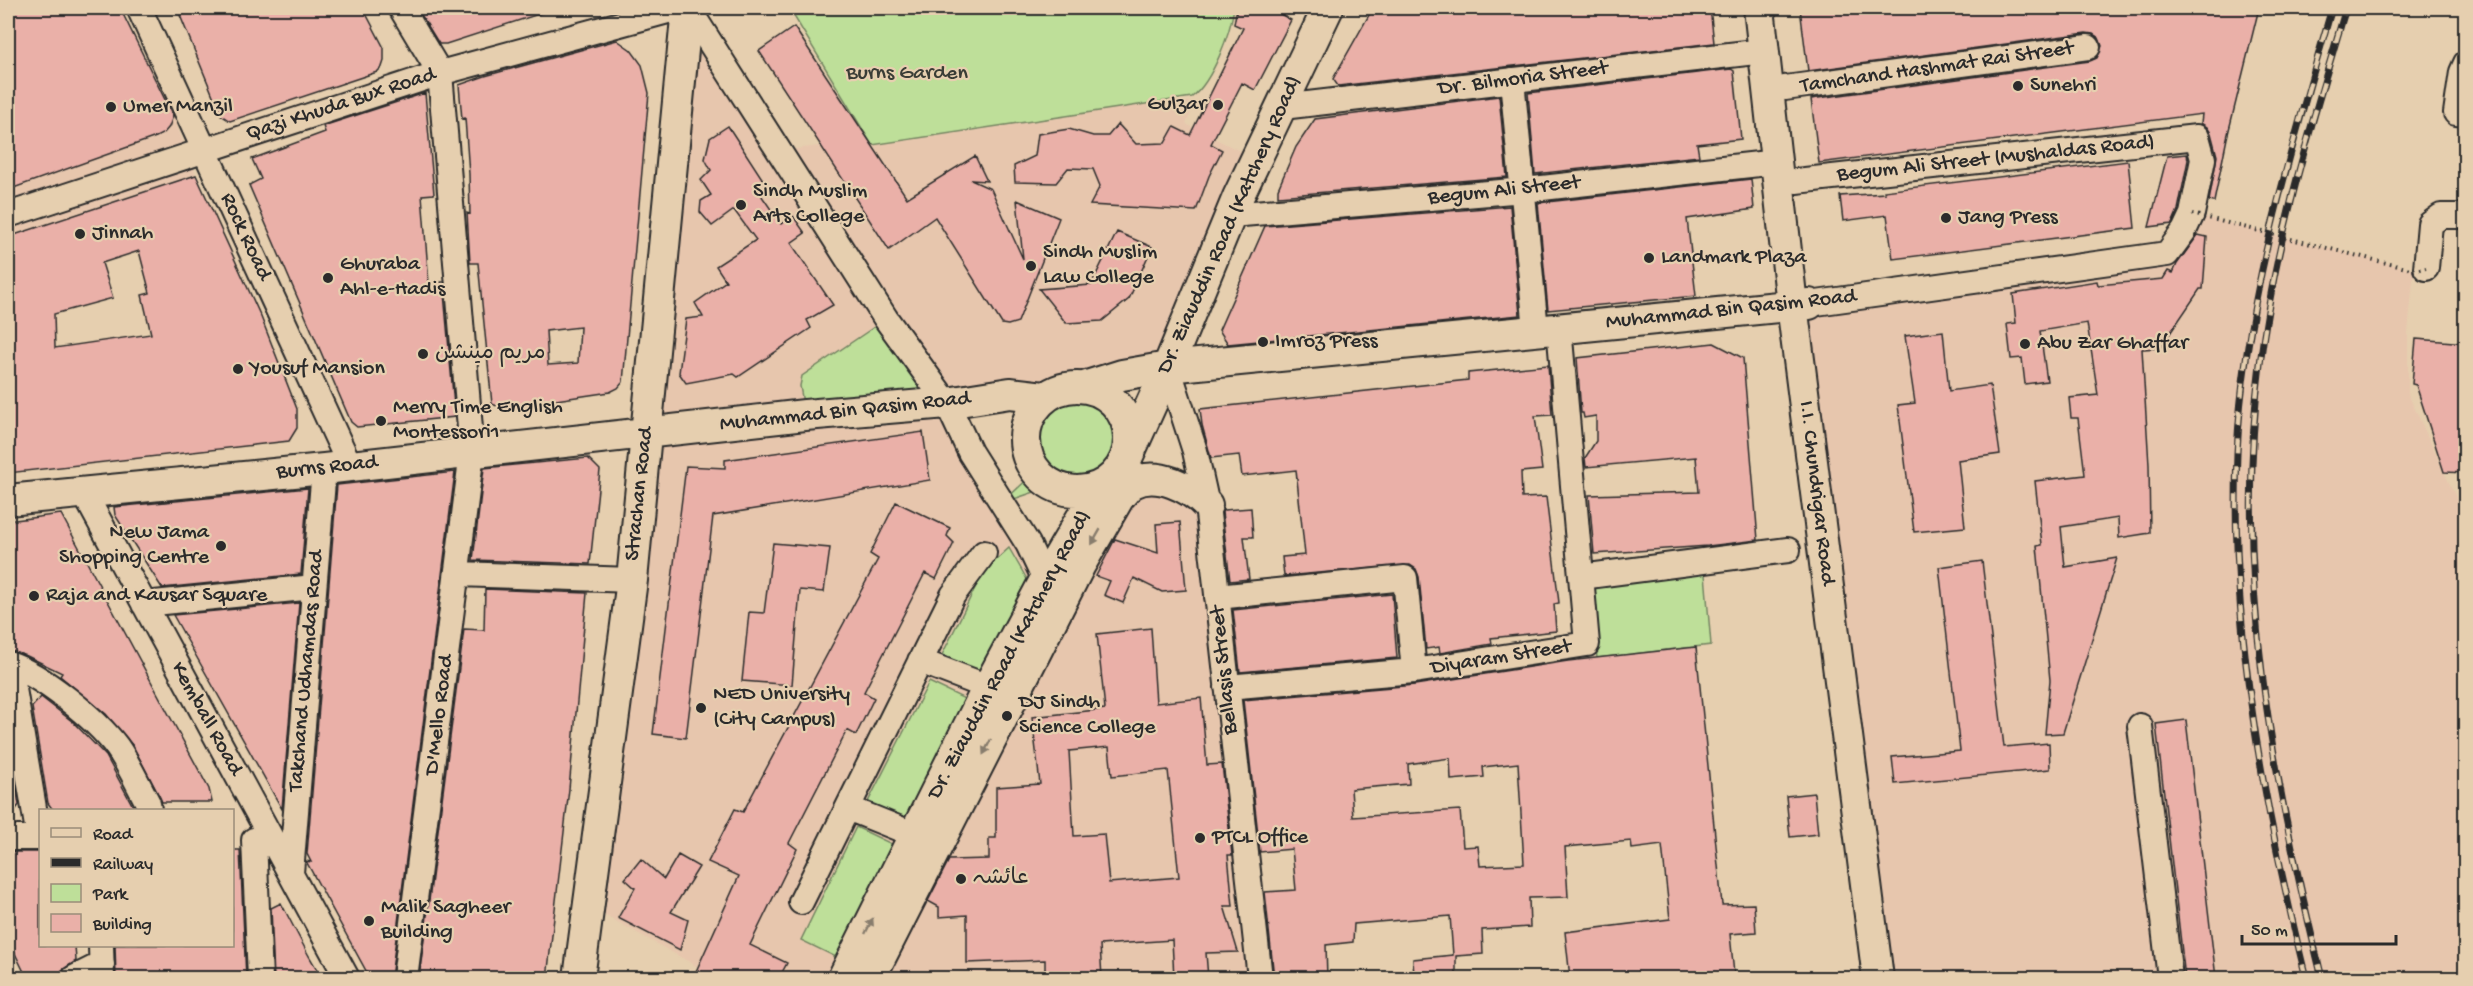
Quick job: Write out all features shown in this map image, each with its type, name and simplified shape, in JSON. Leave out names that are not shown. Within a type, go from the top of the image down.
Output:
[{"type":"main road","name":"Strachan Road","points":[[579,978],[632,580],[688,8]]},
{"type":"main road","name":"Dr. Ziauddin Road (Katchery Road)","points":[[870,978],[1080,565],[1119,478],[1174,372],[1235,215],[1287,106],[1328,8]]},
{"type":"main road","name":"Dr. Ziauddin Road (Katchery Road)","points":[[1287,106],[1340,8]]},
{"type":"main road","name":"I.I. Chundrigar Road","points":[[1759,8],[1764,51],[1786,172],[1878,978]]},
{"type":"main road","name":"I.I. Chundrigar Road","points":[[1776,8],[1785,88],[1786,172]]},
{"type":"main road","name":"Muhammad Bin Qasim Road","points":[[1087,386],[1122,375],[1174,372],[1547,328],[1800,305]]},
{"type":"main road","name":"I.I. Chundrigar Road","points":[[1800,305],[1894,978]]},
{"type":"main road","points":[[1119,478],[1128,430],[1123,412],[1111,399],[1087,386],[1060,388],[1044,397],[1028,419],[1023,438],[1030,464],[1052,486],[1064,490],[1082,491],[1119,478],[1132,483],[1153,480],[1188,489],[1207,505]]},
{"type":"main road","name":"Muhammad Bin Qasim Road","points":[[646,433],[805,415],[947,403],[1010,393],[1044,397]]},
{"type":"main road","name":"Burns Road","points":[[8,500],[337,468],[646,433]]},
{"type":"main road","name":"Dr. Ziauddin Road (Katchery Road)","points":[[843,978],[988,687],[1045,580],[1092,500],[1119,478]]},
{"type":"street","name":"Rock Road","points":[[139,8],[204,149],[337,468]]},
{"type":"street","points":[[401,8],[440,73]]},
{"type":"street","name":"Qazi Khuda Bux Road","points":[[8,215],[440,73],[679,8]]},
{"type":"street","points":[[688,8],[886,319],[947,403],[969,452],[1028,544],[1045,580]]},
{"type":"street","name":"Tamchand Hashmat Rai Street","points":[[1785,88],[2088,47]]},
{"type":"street","name":"Dr. Bilmoria Street","points":[[1287,106],[1764,51]]},
{"type":"street","points":[[2466,63],[2462,72],[2456,113],[2466,114]]},
{"type":"street","name":"D'Mello Road","points":[[405,978],[472,452],[440,73]]},
{"type":"street","name":"Diyaram Street","points":[[1217,597],[1405,578],[1414,671],[1587,644],[1581,577],[1547,328],[1524,190],[1512,80]]},
{"type":"street","name":"Begum Ali Street (Mushaldas Road)","points":[[1786,172],[2197,137]]},
{"type":"street","name":"Muhammad Bin Qasim Road","points":[[1800,305],[2167,254],[2184,231],[2192,214],[2203,159],[2197,137]]},
{"type":"street","name":"Begum Ali Street","points":[[1235,215],[1524,190],[1786,172]]},
{"type":"street","points":[[2426,268],[2430,224],[2441,216],[2466,216]]},
{"type":"street","name":"Bellasis Street","points":[[1174,372],[1207,505],[1260,978]]},
{"type":"street","name":"Takchand Udhamdas Road","points":[[291,873],[314,587],[337,468]]},
{"type":"street","name":"Kemball Road","points":[[83,491],[144,604],[253,840],[291,873],[347,978]]},
{"type":"street","points":[[1581,577],[1788,550]]},
{"type":"street","points":[[801,902],[953,595],[984,553]]},
{"type":"street","points":[[458,574],[632,580]]},
{"type":"street","points":[[144,604],[314,587]]},
{"type":"street","points":[[920,661],[988,687]]},
{"type":"street","points":[[39,832],[9,665],[26,671],[77,707],[117,747],[148,803],[149,809]]},
{"type":"street","points":[[1227,687],[1414,671]]},
{"type":"street","points":[[2140,726],[2170,978]]},
{"type":"street","points":[[848,808],[915,835]]},
{"type":"street","points":[[8,838],[39,838]]},
{"type":"street","points":[[253,840],[260,978]]},
{"type":"street","points":[[74,978],[102,963]]},
{"type":"path","points":[[2192,214],[2414,270],[2426,268]]},
{"type":"shaded area","points":[[686,8],[780,151],[1177,100],[1195,103],[1186,124],[1256,159],[1168,367],[1076,384],[940,403],[1045,580],[1132,484],[1198,496],[1260,978],[718,978],[589,906]]},
{"type":"shaded area","points":[[173,116],[196,175],[8,237],[8,190],[164,133],[172,123]]},
{"type":"shaded area","points":[[2192,214],[2414,270],[2408,333],[2408,394],[2465,517],[2465,978],[1894,978],[1808,304],[2167,254]]},
{"type":"green space","name":"Burns Garden","points":[[789,8],[1234,8],[1219,56],[1207,80],[1192,97],[872,145]]},
{"type":"green space","points":[[886,319],[940,403],[805,415],[800,386],[802,376]]},
{"type":"green space","points":[[1077,385],[1101,393],[1116,405],[1125,422],[1128,448],[1082,491],[1064,490],[1052,486],[1002,503],[1035,472],[1027,457],[1024,442],[1029,416],[1048,396],[1061,389]]},
{"type":"green space","points":[[1009,548],[1028,581],[983,673],[942,655],[983,572]]},
{"type":"green space","points":[[1705,574],[1711,645],[1597,658],[1590,586]]},
{"type":"green space","points":[[929,682],[969,701],[910,822],[868,802]]},
{"type":"green space","points":[[856,827],[898,847],[842,960],[801,940]]},
{"type":"building","points":[[8,8],[120,8],[173,116],[169,127],[156,137],[8,190]]},
{"type":"building","points":[[177,8],[363,8],[384,48],[384,61],[377,72],[230,121],[221,115]]},
{"type":"building","points":[[417,8],[547,8],[548,11],[446,44],[439,44]]},
{"type":"building","points":[[1237,8],[1283,8],[1280,14],[1291,20],[1255,90],[1242,83],[1211,144],[1222,150],[1196,211],[1090,205],[1100,186],[1093,169],[1068,168],[1056,183],[1015,182],[1014,166],[1035,156],[1038,134],[1069,129],[1093,136],[1108,136],[1118,124],[1136,144],[1165,143],[1174,127],[1190,135],[1243,28],[1234,24]]},
{"type":"building","points":[[1373,8],[1710,8],[1714,43],[1338,86],[1333,79]]},
{"type":"building","points":[[1800,8],[2259,8],[2214,202],[2209,201],[2217,156],[2211,133],[2201,123],[2202,114],[1819,163],[1811,99],[2090,61],[2097,58],[2102,46],[2099,38],[2086,33],[1808,71]]},
{"type":"building","points":[[794,27],[907,198],[975,156],[987,181],[971,180],[991,189],[1023,259],[1017,200],[1059,218],[1018,322],[1002,324],[935,217],[889,250],[759,51]]},
{"type":"building","points":[[617,40],[631,50],[642,65],[649,93],[623,382],[610,392],[502,408],[492,404],[478,263],[470,263],[467,213],[470,214],[469,174],[465,118],[462,119],[459,85]],"holes":[[[580,327],[578,363],[548,365],[546,331]]]},
{"type":"building","points":[[1731,69],[1734,71],[1741,139],[1697,144],[1699,156],[1535,174],[1528,93]]},
{"type":"building","points":[[425,93],[434,194],[422,195],[429,283],[443,282],[455,417],[357,427],[351,422],[249,185],[261,179],[252,159],[325,132],[323,126]]},
{"type":"building","points":[[1499,96],[1507,177],[1278,196],[1278,189],[1296,147],[1315,119]]},
{"type":"building","points":[[728,126],[767,186],[759,192],[781,224],[793,216],[805,233],[791,243],[833,305],[807,320],[811,328],[738,377],[734,374],[686,383],[679,373],[686,319],[703,317],[695,303],[726,281],[716,266],[756,240],[734,210],[712,226],[700,212],[701,201],[711,195],[701,180],[711,170],[705,159],[710,138]]},
{"type":"building","points":[[2187,154],[2188,160],[2178,210],[2172,224],[2149,227],[2167,156]]},
{"type":"building","points":[[2128,161],[2135,228],[1893,259],[1887,215],[1843,221],[1840,196],[1885,193],[1884,191]]},
{"type":"building","points":[[196,175],[261,317],[297,409],[297,428],[289,441],[8,473],[8,237]],"holes":[[[139,251],[150,293],[142,295],[151,334],[55,348],[54,314],[113,298],[102,263]]]},
{"type":"building","points":[[1751,179],[1754,209],[1687,219],[1696,296],[1548,310],[1538,203]]},
{"type":"building","points":[[1510,206],[1520,315],[1228,344],[1219,330],[1265,226]]},
{"type":"building","points":[[1117,232],[1152,247],[1129,299],[1102,321],[1066,323],[1039,289],[1091,285]]},
{"type":"building","points":[[2198,235],[2207,237],[2203,289],[2200,289],[2160,348],[2142,349],[2149,465],[2150,533],[2119,538],[2118,518],[2061,527],[2065,567],[2117,558],[2063,733],[2045,734],[2050,680],[2037,546],[2042,545],[2035,481],[2085,475],[2078,418],[2071,418],[2069,398],[2098,395],[2087,323],[2040,331],[2047,381],[2025,384],[2022,358],[2011,359],[2007,324],[2016,323],[2013,294],[2097,281],[2098,285],[2163,279],[2168,271],[2173,273]]},
{"type":"building","points":[[1943,331],[1949,391],[1990,385],[2000,454],[1958,460],[1965,527],[1914,532],[1898,405],[1915,403],[1905,336]]},
{"type":"building","points":[[2416,339],[2466,343],[2466,473],[2444,472],[2416,385],[2412,384]]},
{"type":"building","points":[[1714,343],[1743,358],[1758,540],[1594,554],[1589,495],[1699,492],[1696,457],[1586,467],[1585,458],[1596,441],[1596,416],[1584,418],[1581,413],[1577,358]]},
{"type":"building","points":[[1548,365],[1552,415],[1535,416],[1542,470],[1521,472],[1522,498],[1546,497],[1559,603],[1554,604],[1556,631],[1491,638],[1492,644],[1440,653],[1439,647],[1426,649],[1419,577],[1416,569],[1410,565],[1284,576],[1282,557],[1305,555],[1296,470],[1242,476],[1239,455],[1211,458],[1202,425],[1200,409],[1468,380],[1468,373]]},
{"type":"building","points":[[923,432],[930,480],[713,516],[686,738],[653,734],[686,466],[725,468],[725,460]]},
{"type":"building","points":[[588,458],[600,470],[590,564],[473,560],[484,468]]},
{"type":"building","points":[[455,472],[391,978],[370,978],[306,861],[311,862],[307,854],[337,485]]},
{"type":"building","name":"New Jama Shopping Centre","points":[[308,488],[301,574],[162,588],[115,515],[114,507]]},
{"type":"building","points":[[896,502],[950,528],[947,536],[954,543],[936,579],[925,573],[864,692],[874,698],[856,735],[847,730],[789,843],[797,849],[750,945],[787,963],[779,978],[693,978],[739,876],[708,862],[735,809],[743,812],[878,559],[870,554]]},
{"type":"building","points":[[1251,508],[1253,537],[1244,537],[1249,579],[1230,581],[1222,512]]},
{"type":"building","points":[[61,514],[209,789],[212,802],[162,802],[133,746],[106,714],[60,676],[62,673],[27,656],[8,650],[8,521]]},
{"type":"building","points":[[1180,522],[1186,590],[1162,592],[1134,578],[1123,603],[1104,595],[1110,581],[1096,576],[1115,539],[1158,553],[1156,524]]},
{"type":"building","points":[[773,543],[830,548],[824,592],[800,590],[792,685],[742,681],[749,612],[764,613]]},
{"type":"building","points":[[1982,561],[2004,747],[2049,743],[2050,769],[1895,784],[1892,757],[1960,751],[1939,567]]},
{"type":"building","points":[[485,589],[587,593],[569,789],[547,978],[419,978],[464,629],[484,630]]},
{"type":"building","points":[[1392,594],[1397,658],[1240,672],[1233,610]]},
{"type":"building","points":[[299,603],[282,809],[173,615]]},
{"type":"building","points":[[1151,628],[1156,703],[1201,698],[1207,765],[1222,764],[1232,855],[1228,855],[1233,906],[1224,906],[1238,952],[1206,953],[1208,978],[1174,978],[1172,940],[1100,945],[1102,978],[1045,978],[1045,960],[967,963],[967,915],[939,917],[939,907],[928,901],[949,860],[989,859],[989,838],[996,838],[996,787],[1040,784],[1032,717],[1105,709],[1097,634]],"holes":[[[1109,747],[1112,776],[1168,770],[1179,877],[1109,883],[1104,834],[1074,836],[1069,751]]]},
{"type":"building","points":[[1696,647],[1722,905],[1754,904],[1756,932],[1730,934],[1734,974],[1681,978],[1679,974],[1570,978],[1565,932],[1670,919],[1662,845],[1632,849],[1631,841],[1565,847],[1568,897],[1529,898],[1530,927],[1482,930],[1483,954],[1456,956],[1456,978],[1414,978],[1413,959],[1453,955],[1450,916],[1354,924],[1353,942],[1326,945],[1327,978],[1274,978],[1265,892],[1296,890],[1292,849],[1260,852],[1243,700],[1415,685],[1568,661]],"holes":[[[1450,758],[1451,780],[1484,777],[1483,767],[1518,763],[1524,864],[1480,866],[1478,846],[1463,847],[1460,810],[1353,817],[1351,789],[1409,784],[1408,764]]]},
{"type":"building","points":[[41,697],[73,722],[106,756],[134,809],[52,809],[48,803],[32,707]]},
{"type":"building","points":[[2186,720],[2216,978],[2185,978],[2156,724]]},
{"type":"building","points":[[8,736],[19,805],[8,820]]},
{"type":"building","points":[[1814,793],[1818,834],[1790,837],[1786,796]]},
{"type":"building","points":[[234,850],[240,850],[246,978],[116,978],[115,947],[234,947]]},
{"type":"building","points":[[8,852],[39,852],[39,947],[75,947],[76,961],[62,970],[60,978],[27,978],[8,939]]},
{"type":"building","points":[[678,855],[699,867],[671,912],[688,920],[680,950],[618,918],[635,888],[625,879],[641,859],[664,879]]},
{"type":"building","points":[[281,903],[322,978],[274,978],[271,908]]},
{"type":"railway","points":[[2306,978],[2277,849],[2253,718],[2239,586],[2236,520],[2237,453],[2241,396],[2259,284],[2285,172],[2332,8]]},
{"type":"railway","points":[[2322,978],[2287,826],[2273,750],[2262,674],[2251,520],[2253,442],[2260,364],[2275,273],[2296,184],[2346,8]]},
{"type":"place","name":"Sunehri","points":[[2018,86]]},
{"type":"place","name":"Gulzar","points":[[1218,105]]},
{"type":"place","name":"Umer Manzil","points":[[111,107]]},
{"type":"place","name":"Sindh Muslim Arts College","points":[[741,205]]},
{"type":"place","name":"Jang Press","points":[[1946,218]]},
{"type":"place","name":"Jinnah","points":[[80,234]]},
{"type":"place","name":"Landmark Plaza","points":[[1649,258]]},
{"type":"place","name":"Sindh Muslim Law College","points":[[1031,266]]},
{"type":"place","name":"Ghuraba Ahl-e-Hadis","points":[[328,278]]},
{"type":"place","name":"Imroz Press","points":[[1263,342]]},
{"type":"place","name":"Abu Zar Ghaffar","points":[[2025,344]]},
{"type":"place","name":"مریم مینشن","points":[[423,354]]},
{"type":"place","name":"Yousuf Mansion","points":[[238,369]]},
{"type":"place","name":"Merry Time English Montessori1","points":[[381,421]]},
{"type":"place","name":"New Jama Shopping Centre","points":[[221,546]]},
{"type":"place","name":"Raja and Kausar Square","points":[[34,596]]},
{"type":"place","name":"NED University (City Campus)","points":[[701,708]]},
{"type":"place","name":"DJ Sindh Science College","points":[[1007,716]]},
{"type":"place","name":"PTCL Office","points":[[1200,838]]},
{"type":"place","name":"عائشہ","points":[[961,879]]},
{"type":"place","name":"Malik Sagheer Building","points":[[369,921]]}]
